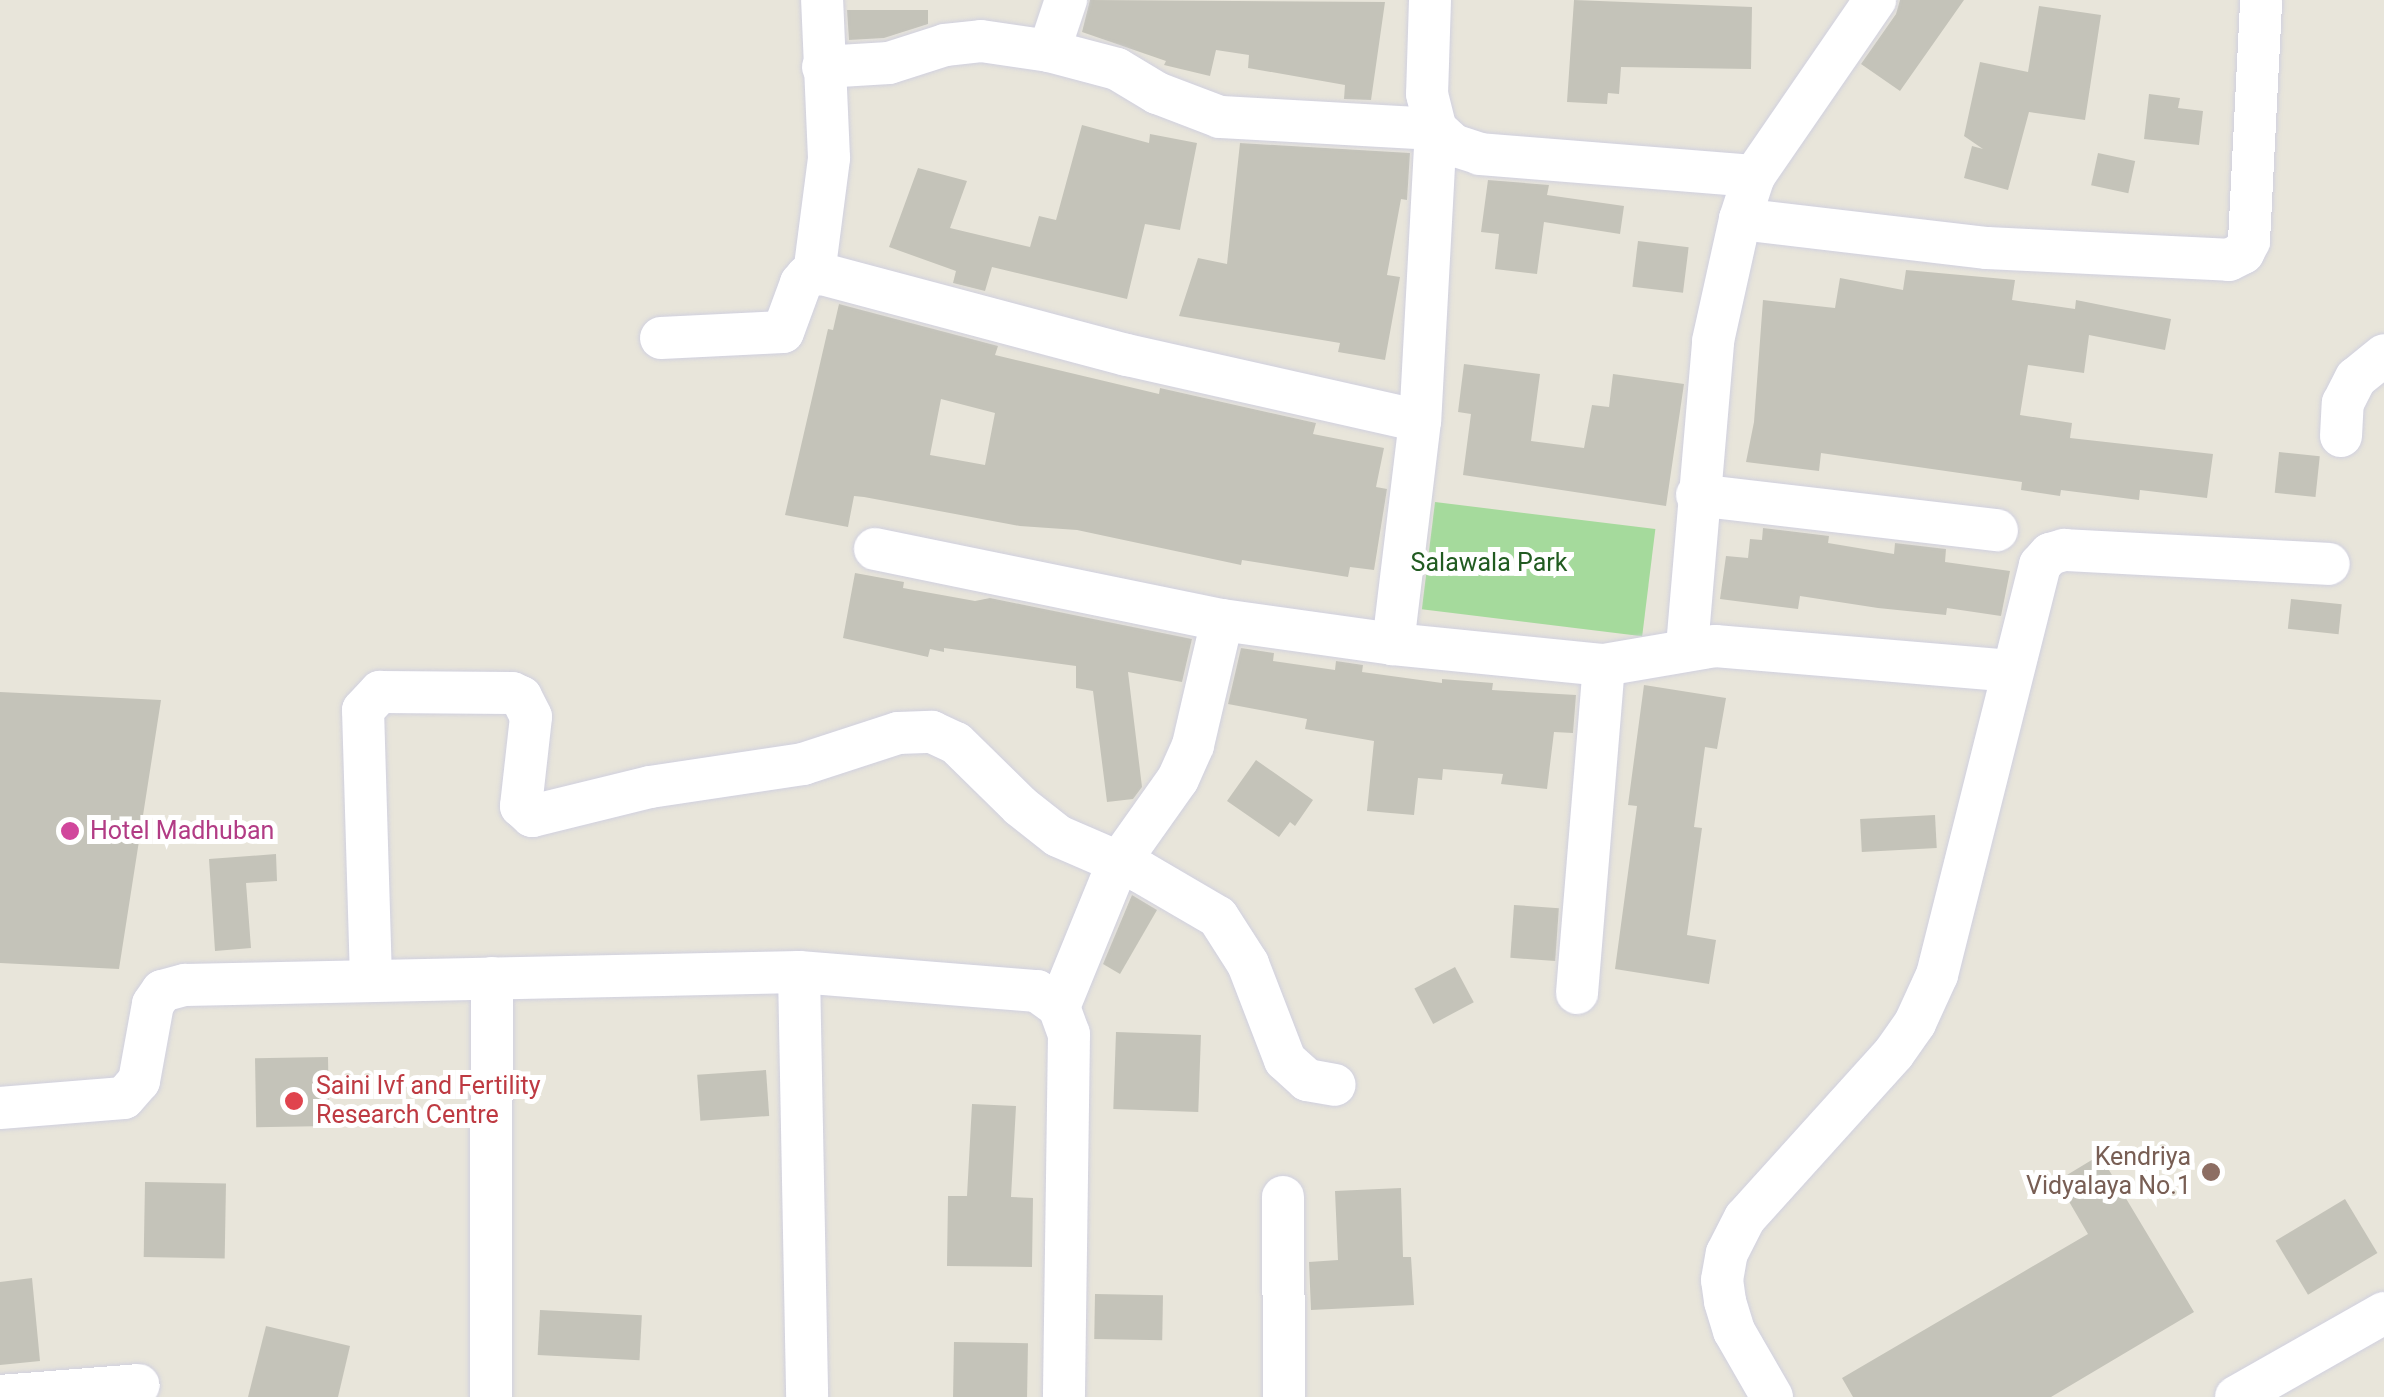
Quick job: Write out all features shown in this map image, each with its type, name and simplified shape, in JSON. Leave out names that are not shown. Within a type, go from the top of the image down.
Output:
[{"type":"street","points":[[661,338],[783,332],[801,283],[814,274],[829,158],[822,0]]},
{"type":"street","points":[[1049,51],[1066,0]]},
{"type":"street","points":[[1393,644],[1420,421],[1436,129],[1427,94],[1430,0]]},
{"type":"street","points":[[1687,647],[1697,495],[1716,321],[1740,219],[1754,176],[1875,0]]},
{"type":"street","points":[[1740,219],[1986,248],[2229,260],[2242,254],[2250,241],[2260,0]]},
{"type":"street","points":[[823,67],[889,63],[960,41],[1049,51],[1118,70],[1168,98],[1220,117],[1436,129],[1453,145],[1480,154],[1754,176]]},
{"type":"street","points":[[814,274],[1127,355],[1420,421]]},
{"type":"street","points":[[2341,436],[2342,403],[2356,378],[2384,355]]},
{"type":"street","points":[[1697,495],[1997,530]]},
{"type":"street","points":[[875,549],[1222,620],[1393,644],[1604,665],[1641,662],[1687,647],[1715,646],[2012,671]]},
{"type":"street","points":[[1772,1397],[1734,1331],[1722,1280],[1727,1253],[1745,1218],[1894,1053],[1915,1023],[1938,975],[1967,869],[2035,575],[2050,554],[2064,550],[2329,564]]},
{"type":"street","points":[[1060,1007],[1118,865],[1178,780],[1192,745],[1222,620]]},
{"type":"street","points":[[1578,992],[1604,665]]},
{"type":"street","points":[[371,979],[363,710],[380,692],[512,693],[521,697],[531,717],[521,806],[532,816],[650,787],[802,764],[898,733],[932,732],[956,744],[1048,829],[1118,865],[1141,872],[1218,917],[1248,964],[1285,1060],[1308,1080],[1335,1084]]},
{"type":"street","points":[[0,1108],[124,1098],[134,1091],[153,1004],[162,992],[173,987],[371,979],[799,972],[1037,992],[1060,1007],[1069,1034],[1064,1397]]},
{"type":"street","points":[[799,972],[807,1397]]},
{"type":"street","points":[[491,1397],[492,978]]},
{"type":"street","points":[[1283,1198],[1284,1397]]},
{"type":"street","points":[[2236,1397],[2384,1312]]},
{"type":"street","points":[[0,1396],[138,1385]]},
{"type":"green space","name":"Salawala Park","points":[[1435,502],[1655,529],[1642,636],[1422,609]]},
{"type":"building","points":[[1090,0],[1385,2],[1371,100],[1344,99],[1345,85],[1248,68],[1249,55],[1216,50],[1210,76],[1164,65],[1166,61],[1082,32]]},
{"type":"building","points":[[1574,0],[1752,7],[1751,69],[1621,67],[1619,94],[1608,93],[1607,104],[1567,102]]},
{"type":"building","points":[[1900,0],[1964,0],[1900,91],[1861,64],[1896,14]]},
{"type":"building","points":[[2039,6],[2101,15],[2085,120],[2029,112],[2008,190],[1964,178],[1972,146],[1983,149],[1964,136],[1980,62],[2028,72]]},
{"type":"building","points":[[847,10],[928,10],[928,24],[884,38],[849,40]]},
{"type":"building","points":[[2149,94],[2180,98],[2178,108],[2203,111],[2199,145],[2144,139]]},
{"type":"building","points":[[1082,125],[1149,143],[1150,134],[1197,143],[1180,230],[1145,224],[1127,299],[992,267],[985,291],[953,283],[956,271],[889,247],[918,168],[967,181],[950,228],[1030,247],[1039,216],[1056,220]]},
{"type":"building","points":[[1240,143],[1410,153],[1407,200],[1401,199],[1387,275],[1400,277],[1385,360],[1338,352],[1340,343],[1179,316],[1198,258],[1227,264]]},
{"type":"building","points":[[2098,153],[2135,161],[2128,193],[2091,185]]},
{"type":"building","points":[[1488,180],[1549,185],[1547,195],[1624,206],[1620,234],[1544,222],[1537,274],[1495,269],[1499,234],[1481,232]]},
{"type":"building","points":[[1638,241],[1689,247],[1683,293],[1632,287]]},
{"type":"building","points":[[1906,270],[2015,280],[2012,300],[2075,309],[2076,300],[2171,319],[2165,350],[2089,335],[2084,373],[2028,365],[2020,415],[2072,423],[2070,438],[2213,454],[2207,498],[2140,490],[2139,500],[2061,490],[2060,496],[2021,490],[2022,482],[1821,453],[1819,471],[1746,462],[1754,422],[1763,300],[1835,308],[1840,278],[1903,290]]},
{"type":"building","points":[[839,304],[998,346],[995,355],[1159,394],[1160,388],[1316,423],[1313,434],[1384,448],[1376,487],[1387,489],[1374,570],[1350,567],[1348,577],[1242,560],[1241,565],[1077,530],[1020,526],[854,496],[848,527],[785,515],[828,329],[833,330]],"holes":[[[941,399],[995,413],[985,465],[930,455]]]},
{"type":"building","points":[[1464,364],[1540,374],[1531,441],[1584,448],[1592,405],[1609,407],[1613,374],[1684,384],[1666,506],[1463,475],[1471,414],[1458,412]]},
{"type":"building","points":[[2279,452],[2320,456],[2315,497],[2275,493]]},
{"type":"building","points":[[1763,528],[1829,536],[1828,543],[1894,554],[1895,543],[1946,549],[1945,562],[2010,571],[2001,616],[1947,608],[1946,615],[1800,596],[1798,609],[1720,599],[1726,556],[1748,558],[1750,539],[1762,540]]},
{"type":"building","points":[[855,573],[904,582],[903,588],[975,601],[990,598],[1192,639],[1182,682],[1128,672],[1142,787],[1133,799],[1107,802],[1093,691],[1076,688],[1076,666],[944,648],[944,652],[930,649],[928,657],[843,638]]},
{"type":"building","points":[[2291,599],[2342,604],[2339,634],[2288,629]]},
{"type":"building","points":[[1241,648],[1274,653],[1273,661],[1335,670],[1336,661],[1363,665],[1362,672],[1442,683],[1442,679],[1493,683],[1492,690],[1576,695],[1573,733],[1554,732],[1547,789],[1501,784],[1503,774],[1443,769],[1442,780],[1418,778],[1414,815],[1367,811],[1374,741],[1305,729],[1307,719],[1228,704]]},
{"type":"building","points":[[1644,685],[1726,698],[1717,749],[1705,747],[1694,827],[1702,828],[1687,935],[1716,940],[1709,984],[1615,969],[1637,806],[1628,805]]},
{"type":"building","name":"Hotel Madhuban","points":[[0,692],[161,700],[119,969],[0,963]]},
{"type":"building","points":[[1256,760],[1313,800],[1295,826],[1290,822],[1279,837],[1227,801]]},
{"type":"building","points":[[1935,815],[1937,848],[1862,852],[1860,819]]},
{"type":"building","points":[[276,854],[277,881],[246,883],[251,948],[215,951],[209,859]]},
{"type":"building","points":[[1132,895],[1157,910],[1120,974],[1103,964]]},
{"type":"building","points":[[1514,905],[1559,908],[1555,961],[1510,958]]},
{"type":"building","points":[[1455,967],[1474,1002],[1433,1024],[1414,989]]},
{"type":"building","points":[[1116,1032],[1201,1035],[1198,1112],[1113,1109]]},
{"type":"building","points":[[328,1057],[329,1126],[256,1127],[255,1058]]},
{"type":"building","points":[[766,1070],[769,1116],[700,1121],[697,1075]]},
{"type":"building","points":[[972,1104],[1016,1106],[1011,1197],[1033,1198],[1032,1267],[947,1266],[948,1196],[967,1196]]},
{"type":"building","points":[[2100,1155],[2194,1312],[2051,1397],[1853,1397],[1842,1378],[2088,1234],[2057,1181]]},
{"type":"building","points":[[145,1182],[226,1183],[225,1258],[144,1257]]},
{"type":"building","points":[[1401,1188],[1403,1257],[1411,1257],[1414,1305],[1311,1310],[1309,1262],[1338,1260],[1335,1191]]},
{"type":"building","points":[[2345,1199],[2377,1253],[2308,1295],[2276,1241]]},
{"type":"building","points":[[32,1278],[40,1361],[0,1365],[0,1282]]},
{"type":"building","points":[[1095,1294],[1163,1295],[1162,1340],[1094,1339]]},
{"type":"building","points":[[540,1310],[642,1315],[640,1360],[538,1355]]},
{"type":"building","points":[[266,1326],[350,1346],[338,1397],[248,1397]]},
{"type":"building","points":[[954,1342],[1028,1343],[1027,1397],[953,1397]]},
{"type":"place","name":"Hotel Madhuban","points":[[70,831]]},
{"type":"place","name":"Saini Ivf and Fertility Research Centre","points":[[294,1101]]},
{"type":"place","name":"Kendriya Vidyalaya No.1","points":[[2211,1172]]}]
